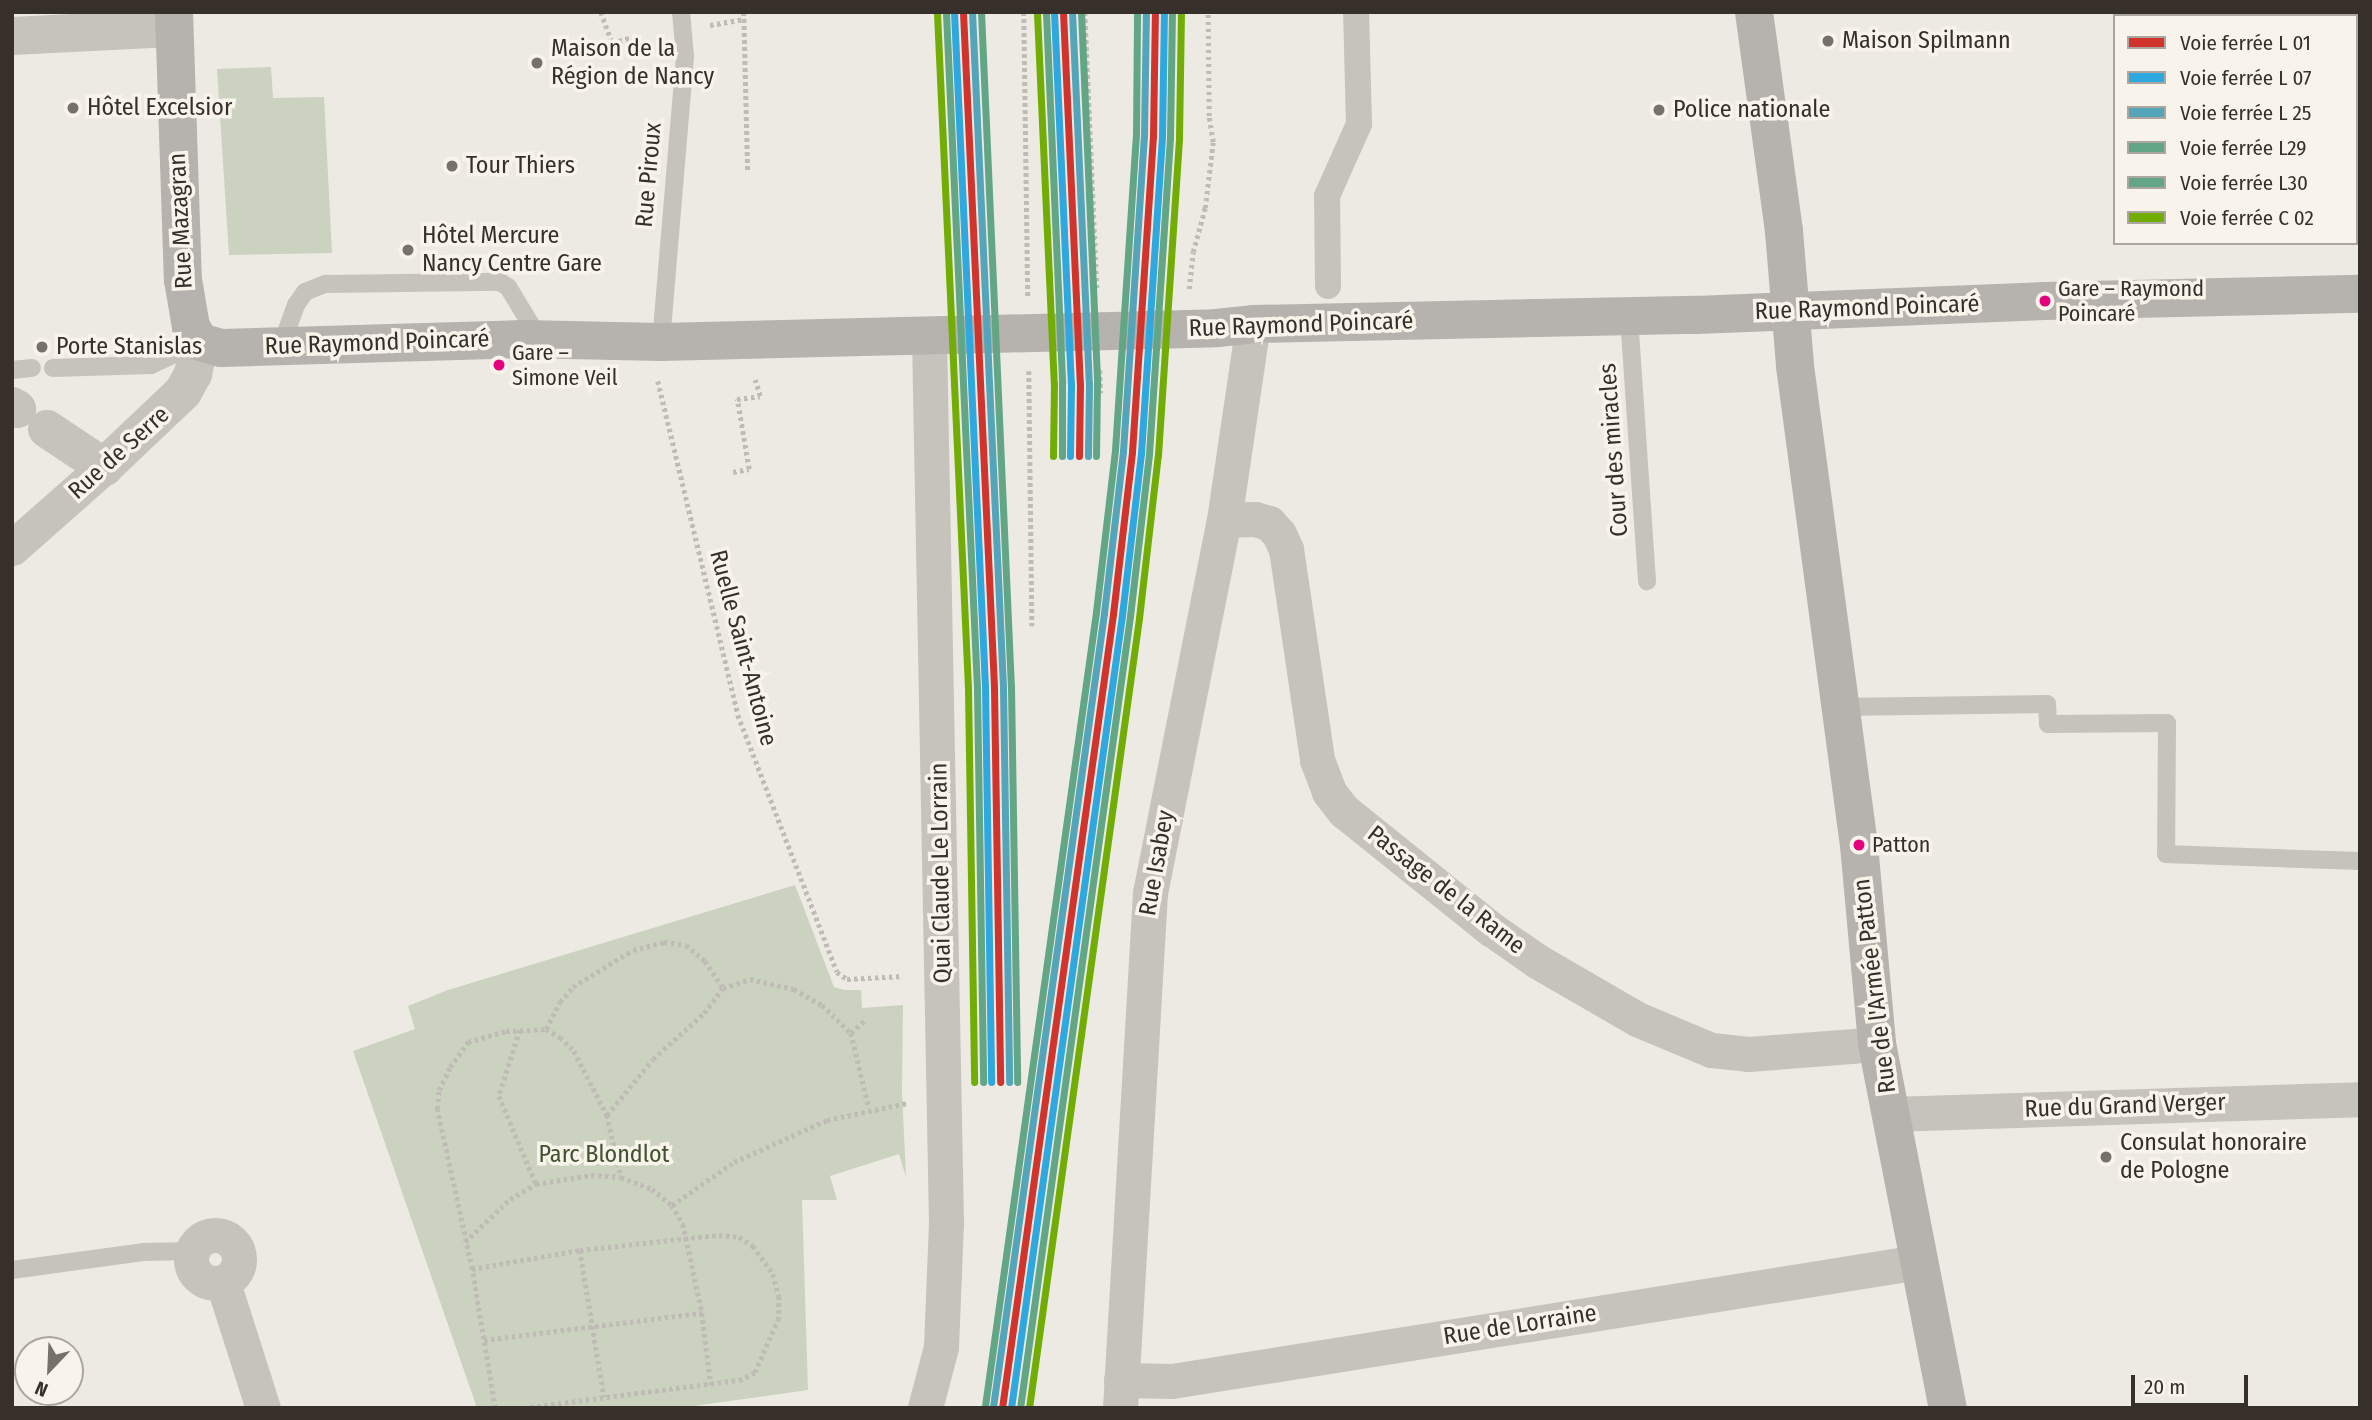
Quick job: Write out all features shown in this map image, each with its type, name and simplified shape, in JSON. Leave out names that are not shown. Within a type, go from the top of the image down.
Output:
[{"type":"main road","name":"Rue de l'Armée Patton","points":[[1754,12],[1784,231],[1795,366],[1859,845],[1877,1044],[1948,1408]]},
{"type":"main road","name":"Rue Mazagran","points":[[173,20],[183,280],[191,327],[200,342]]},
{"type":"main road","name":"Rue Raymond Poincaré","points":[[200,342],[221,348],[540,339],[730,341],[2360,294]]},
{"type":"street","points":[[1328,286],[1326,196],[1359,124],[1356,12]]},
{"type":"street","points":[[12,36],[173,20]]},
{"type":"street","name":"Rue Isabey","points":[[1120,1394],[1150,893],[1224,520],[1235,326]]},
{"type":"street","name":"Quai Claude Le Lorrain","points":[[925,1408],[941,1347],[946,1223],[943,1102],[942,335]]},
{"type":"street","name":"Rue de Serre","points":[[12,548],[104,467],[183,392],[192,374],[200,342]]},
{"type":"street","points":[[25,415],[104,467]]},
{"type":"street","name":"Passage de la Rame","points":[[1224,520],[1255,519],[1269,523],[1279,534],[1286,549],[1317,760],[1329,792],[1344,811],[1491,929],[1537,961],[1637,1019],[1711,1050],[1748,1054],[1877,1044]]},
{"type":"street","name":"Rue du Grand Verger","points":[[1890,1114],[2360,1099]]},
{"type":"street","points":[[192,1251],[192,1266],[200,1279],[223,1283],[263,1408]]},
{"type":"street","name":"Rue de Lorraine","points":[[1120,1394],[1172,1381],[1918,1262]]},
{"type":"lane","name":"Rue Piroux","points":[[655,342],[684,56],[681,12]]},
{"type":"lane","points":[[281,346],[296,305],[305,292],[325,284],[500,282],[508,287],[540,339]]},
{"type":"lane","name":"Cour des miracles","points":[[1629,317],[1647,581]]},
{"type":"lane","points":[[53,368],[151,365],[200,342]]},
{"type":"lane","points":[[12,370],[32,368]]},
{"type":"lane","points":[[1840,707],[2047,704],[2048,724],[2167,723],[2166,854],[2360,862]]},
{"type":"lane","points":[[12,1270],[143,1252],[192,1251]]},
{"type":"path","points":[[1085,12],[1097,298]]},
{"type":"path","points":[[1187,303],[1193,252],[1205,208],[1213,142],[1209,116],[1208,12]]},
{"type":"path","points":[[602,15],[612,43],[630,38]]},
{"type":"path","points":[[707,25],[744,15],[748,171]]},
{"type":"path","points":[[730,341],[758,384],[760,396],[737,400],[749,469],[733,472]]},
{"type":"path","name":"Ruelle Saint-Antoine","points":[[655,342],[738,715],[837,972],[847,979],[943,974]]},
{"type":"path","points":[[1100,366],[1101,393]]},
{"type":"path","points":[[547,1029],[560,1002],[573,987],[633,950],[664,942],[687,945],[705,961],[723,988]]},
{"type":"path","points":[[607,1115],[653,1059],[695,1023],[723,988],[750,979],[794,989],[821,1005],[850,1033],[869,1108]]},
{"type":"path","points":[[850,1033],[864,1021]]},
{"type":"path","points":[[495,1408],[472,1269],[437,1109],[439,1090],[450,1067],[468,1042],[486,1034],[547,1029],[573,1051],[607,1115],[621,1177]]},
{"type":"path","points":[[520,1030],[499,1096],[536,1184]]},
{"type":"path","points":[[672,1205],[734,1161],[827,1119],[903,1102],[943,1102]]},
{"type":"path","points":[[465,1243],[510,1199],[536,1184],[569,1176],[621,1177],[652,1189],[679,1214],[688,1240],[702,1313],[711,1384]]},
{"type":"path","points":[[472,1269],[580,1250],[719,1235],[739,1237],[763,1257],[779,1296],[779,1318],[774,1336],[755,1373],[742,1380],[525,1408]]},
{"type":"path","points":[[580,1250],[604,1398]]},
{"type":"path","points":[[484,1340],[702,1313]]},
{"type":"green space","points":[[271,67],[273,98],[324,97],[332,253],[229,255],[217,69]]},
{"type":"green space","name":"Parc Blondlot","points":[[795,885],[834,987],[861,990],[862,1008],[903,1005],[902,1092],[906,1177],[899,1154],[830,1176],[837,1200],[802,1200],[808,1390],[679,1408],[477,1408],[353,1051],[415,1029],[408,1006],[448,990]]},
{"type":"transit line","points":[[954,12],[985,688],[991,1082]]},
{"type":"transit line","points":[[963,12],[994,688],[1000,1082]]},
{"type":"transit line","points":[[972,12],[1003,688],[1009,1082]]},
{"type":"transit line","points":[[1054,12],[1071,384],[1070,456]]},
{"type":"transit line","points":[[1063,12],[1080,384],[1079,456]]},
{"type":"transit line","points":[[1072,12],[1089,384],[1088,456]]},
{"type":"transit line","points":[[993,1407],[1104,613],[1123,451],[1144,136],[1146,12]]},
{"type":"transit line","points":[[1002,1408],[1113,614],[1132,452],[1153,136],[1155,12]]},
{"type":"transit line","points":[[1011,1408],[1122,615],[1141,453],[1162,137],[1164,12]]},
{"type":"transit line","points":[[1029,1408],[1139,618],[1158,455],[1179,138],[1181,12]]},
{"type":"transit line","points":[[937,13],[968,689],[974,1082]]},
{"type":"transit line","points":[[1037,13],[1054,384],[1053,456]]},
{"type":"rail line","name":"L30","points":[[981,12],[1011,687],[1017,1082]]},
{"type":"rail line","name":"L30","points":[[1081,12],[1097,383],[1096,456]]},
{"type":"rail line","name":"L30","points":[[985,1406],[1096,612],[1115,450],[1136,135],[1137,12]]},
{"type":"rail line","name":"L29","points":[[1020,1408],[1130,616],[1149,454],[1170,137],[1172,12]]},
{"type":"rail line","name":"L29","points":[[946,13],[977,689],[983,1082]]},
{"type":"rail line","name":"L29","points":[[1046,13],[1062,384],[1062,456]]},
{"type":"place","name":"Maison Spilmann","points":[[1828,41]]},
{"type":"place","name":"Maison de la Région de Nancy","points":[[537,63]]},
{"type":"place","name":"Hôtel Excelsior","points":[[73,108]]},
{"type":"place","name":"Police nationale","points":[[1659,110]]},
{"type":"place","name":"Tour Thiers","points":[[452,166]]},
{"type":"place","name":"Hôtel Mercure Nancy Centre Gare","points":[[408,250]]},
{"type":"place","name":"Gare – Raymond Poincaré","points":[[2045,301]]},
{"type":"place","name":"Porte Stanislas","points":[[42,347]]},
{"type":"place","name":"Gare – Simone Veil","points":[[499,365]]},
{"type":"place","name":"Patton","points":[[1859,845]]},
{"type":"place","name":"Consulat honoraire de Pologne","points":[[2106,1157]]}]
